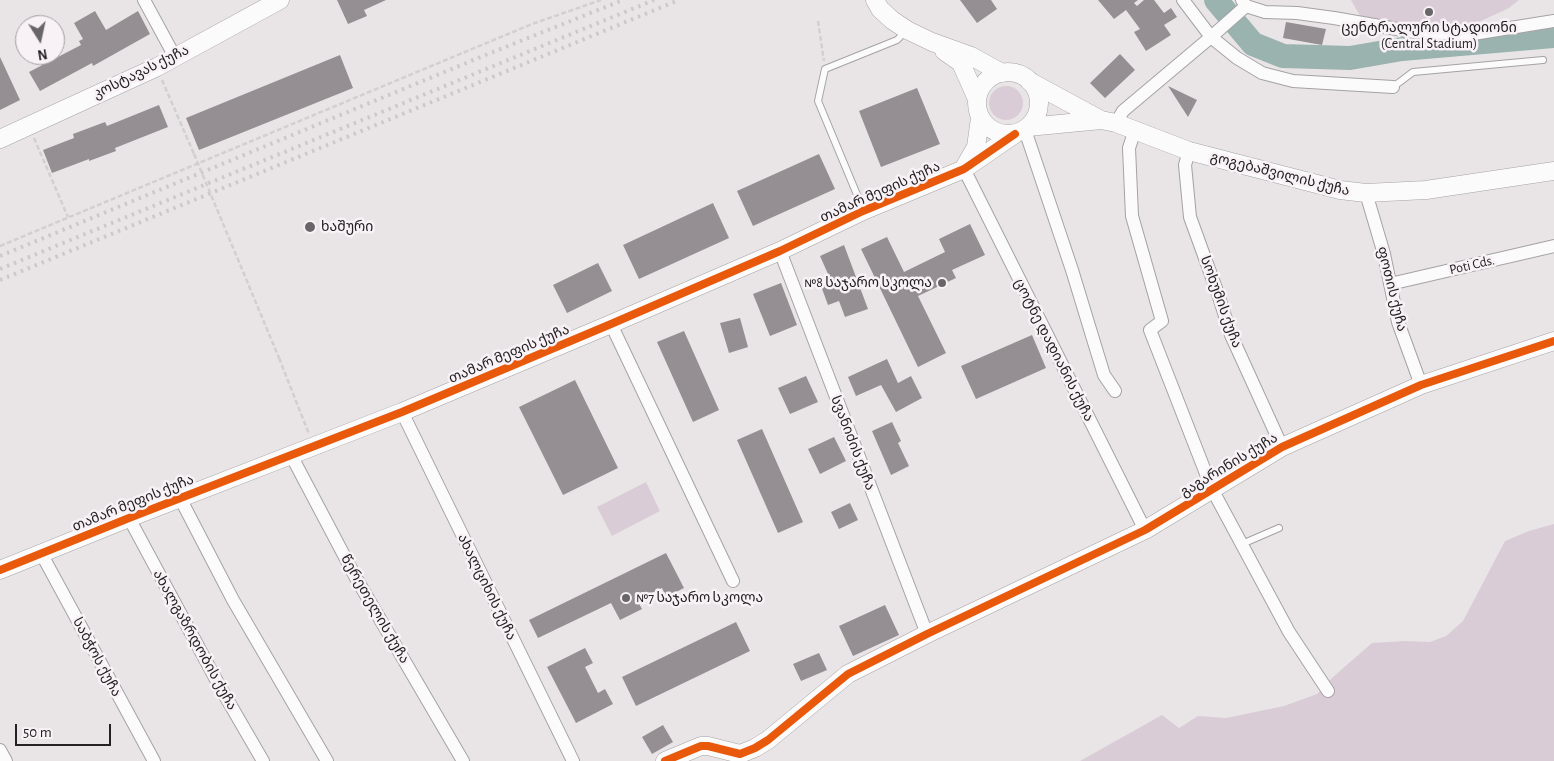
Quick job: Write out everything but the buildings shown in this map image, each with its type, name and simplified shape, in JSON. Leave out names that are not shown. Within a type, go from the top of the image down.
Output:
[{"type":"street","points":[[144,0],[175,57]]},
{"type":"street","name":"კოსტავას ქუჩა","points":[[0,139],[156,67],[280,0]]},
{"type":"street","points":[[875,0],[880,9],[907,30],[932,42],[971,56],[1002,73]]},
{"type":"street","points":[[1183,0],[1213,36],[1237,58],[1262,72],[1293,81],[1393,86]]},
{"type":"street","points":[[1108,122],[1213,36],[1243,5],[1265,12],[1297,13],[1414,32],[1473,34],[1554,21]]},
{"type":"street","points":[[932,42],[961,63],[977,99]]},
{"type":"street","points":[[1012,72],[1021,75],[1029,81],[1036,89],[1039,99],[1039,109],[1035,119],[1023,130],[1004,134],[986,126],[980,118],[977,109],[977,99],[980,90],[986,82],[993,76],[1012,72]]},
{"type":"street","name":"გოგებაშვილის ქუჩა","points":[[1029,81],[1108,122],[1135,130],[1189,151],[1340,190],[1366,193],[1426,190],[1554,171]]},
{"type":"street","points":[[964,169],[976,147],[980,118]]},
{"type":"street","name":"გოგებაშვილის ქუჩა","points":[[1023,130],[1108,122]]},
{"type":"street","points":[[1023,130],[1072,270],[1104,375],[1115,392]]},
{"type":"street","name":"თამარ მეფის ქუჩა","points":[[0,570],[402,412],[611,324],[780,251],[863,210],[964,169],[1023,130]]},
{"type":"street","points":[[1135,130],[1129,148],[1132,216],[1162,321],[1150,330],[1212,489],[1289,632],[1328,691]]},
{"type":"street","name":"სოხუმის ქუჩა","points":[[1189,151],[1185,165],[1190,217],[1231,335],[1282,447]]},
{"type":"street","name":"ცოტნე დადიანის ქუჩა","points":[[964,169],[1145,530]]},
{"type":"street","name":"ფოთის ქუჩა","points":[[1366,193],[1384,254],[1398,322],[1421,385]]},
{"type":"street","name":"Poti Cds.","points":[[1390,284],[1554,246]]},
{"type":"street","name":"სვანიძის ქუჩა","points":[[780,251],[927,634]]},
{"type":"street","points":[[611,324],[733,581]]},
{"type":"street","name":"გაგარინის ქუჩა","points":[[740,757],[768,740],[848,674],[927,634],[1145,530],[1282,447],[1421,385],[1554,341]]},
{"type":"street","name":"ახალციხის ქუჩა","points":[[402,412],[573,761]]},
{"type":"street","name":"წერეთელის ქუჩა","points":[[291,455],[356,578],[463,761]]},
{"type":"street","points":[[180,498],[233,600],[327,761]]},
{"type":"street","name":"ახალგაზრდობის ქუჩა","points":[[129,518],[220,687],[263,761]]},
{"type":"street","name":"საბჭოს ქუჩა","points":[[41,554],[154,761]]},
{"type":"street","points":[[665,761],[701,746],[708,746],[740,757]]},
{"type":"street","points":[[0,750],[6,761]]},
{"type":"lane","points":[[863,210],[818,101],[825,69],[897,40],[907,30]]},
{"type":"lane","points":[[1393,86],[1413,72],[1543,60]]},
{"type":"lane","points":[[1242,544],[1279,528]]},
{"type":"path","points":[[0,246],[532,24],[601,0]]},
{"type":"path","points":[[818,21],[825,69]]},
{"type":"path","points":[[156,67],[194,154],[314,446]]},
{"type":"path","points":[[29,126],[68,217]]},
{"type":"shaded area","name":"ცენტრალური სტადიონი (Central Stadium)","points":[[1351,0],[1519,0],[1509,8],[1481,21],[1434,31],[1360,16]]},
{"type":"shaded area","points":[[1006,86],[1013,87],[1018,91],[1022,96],[1022,110],[1018,115],[1013,119],[1006,120],[999,119],[994,115],[990,110],[989,103],[990,96],[994,91],[999,87]]},
{"type":"shaded area","points":[[646,482],[660,511],[612,536],[597,507]]},
{"type":"shaded area","points":[[1554,524],[1554,761],[1080,761],[1162,715],[1179,728],[1198,716],[1226,718],[1284,706],[1317,694],[1333,677],[1372,643],[1430,642],[1446,636],[1463,621],[1505,541],[1529,531]]},
{"type":"waterway","points":[[1216,0],[1253,44],[1283,56],[1350,58],[1402,49],[1554,36]]},
{"type":"railway","points":[[0,256],[623,0]]},
{"type":"railway","points":[[0,269],[654,0]]},
{"type":"railway","points":[[0,280],[679,0]]},
{"type":"cycle path","points":[[0,570],[402,412],[611,324],[780,251],[863,211],[964,169],[1015,134]]},
{"type":"cycle path","points":[[665,761],[701,746],[740,754],[755,748],[768,740],[848,674],[927,634],[1145,530],[1282,447],[1421,385],[1554,341]]},
{"type":"place","name":"ცენტრალური სტადიონი (Central Stadium)","points":[[1429,12]]},
{"type":"place","name":"ხაშური","points":[[310,227]]},
{"type":"place","name":"№8 საჯარო სკოლა","points":[[942,283]]},
{"type":"place","name":"№7 საჯარო სკოლა","points":[[626,598]]}]
